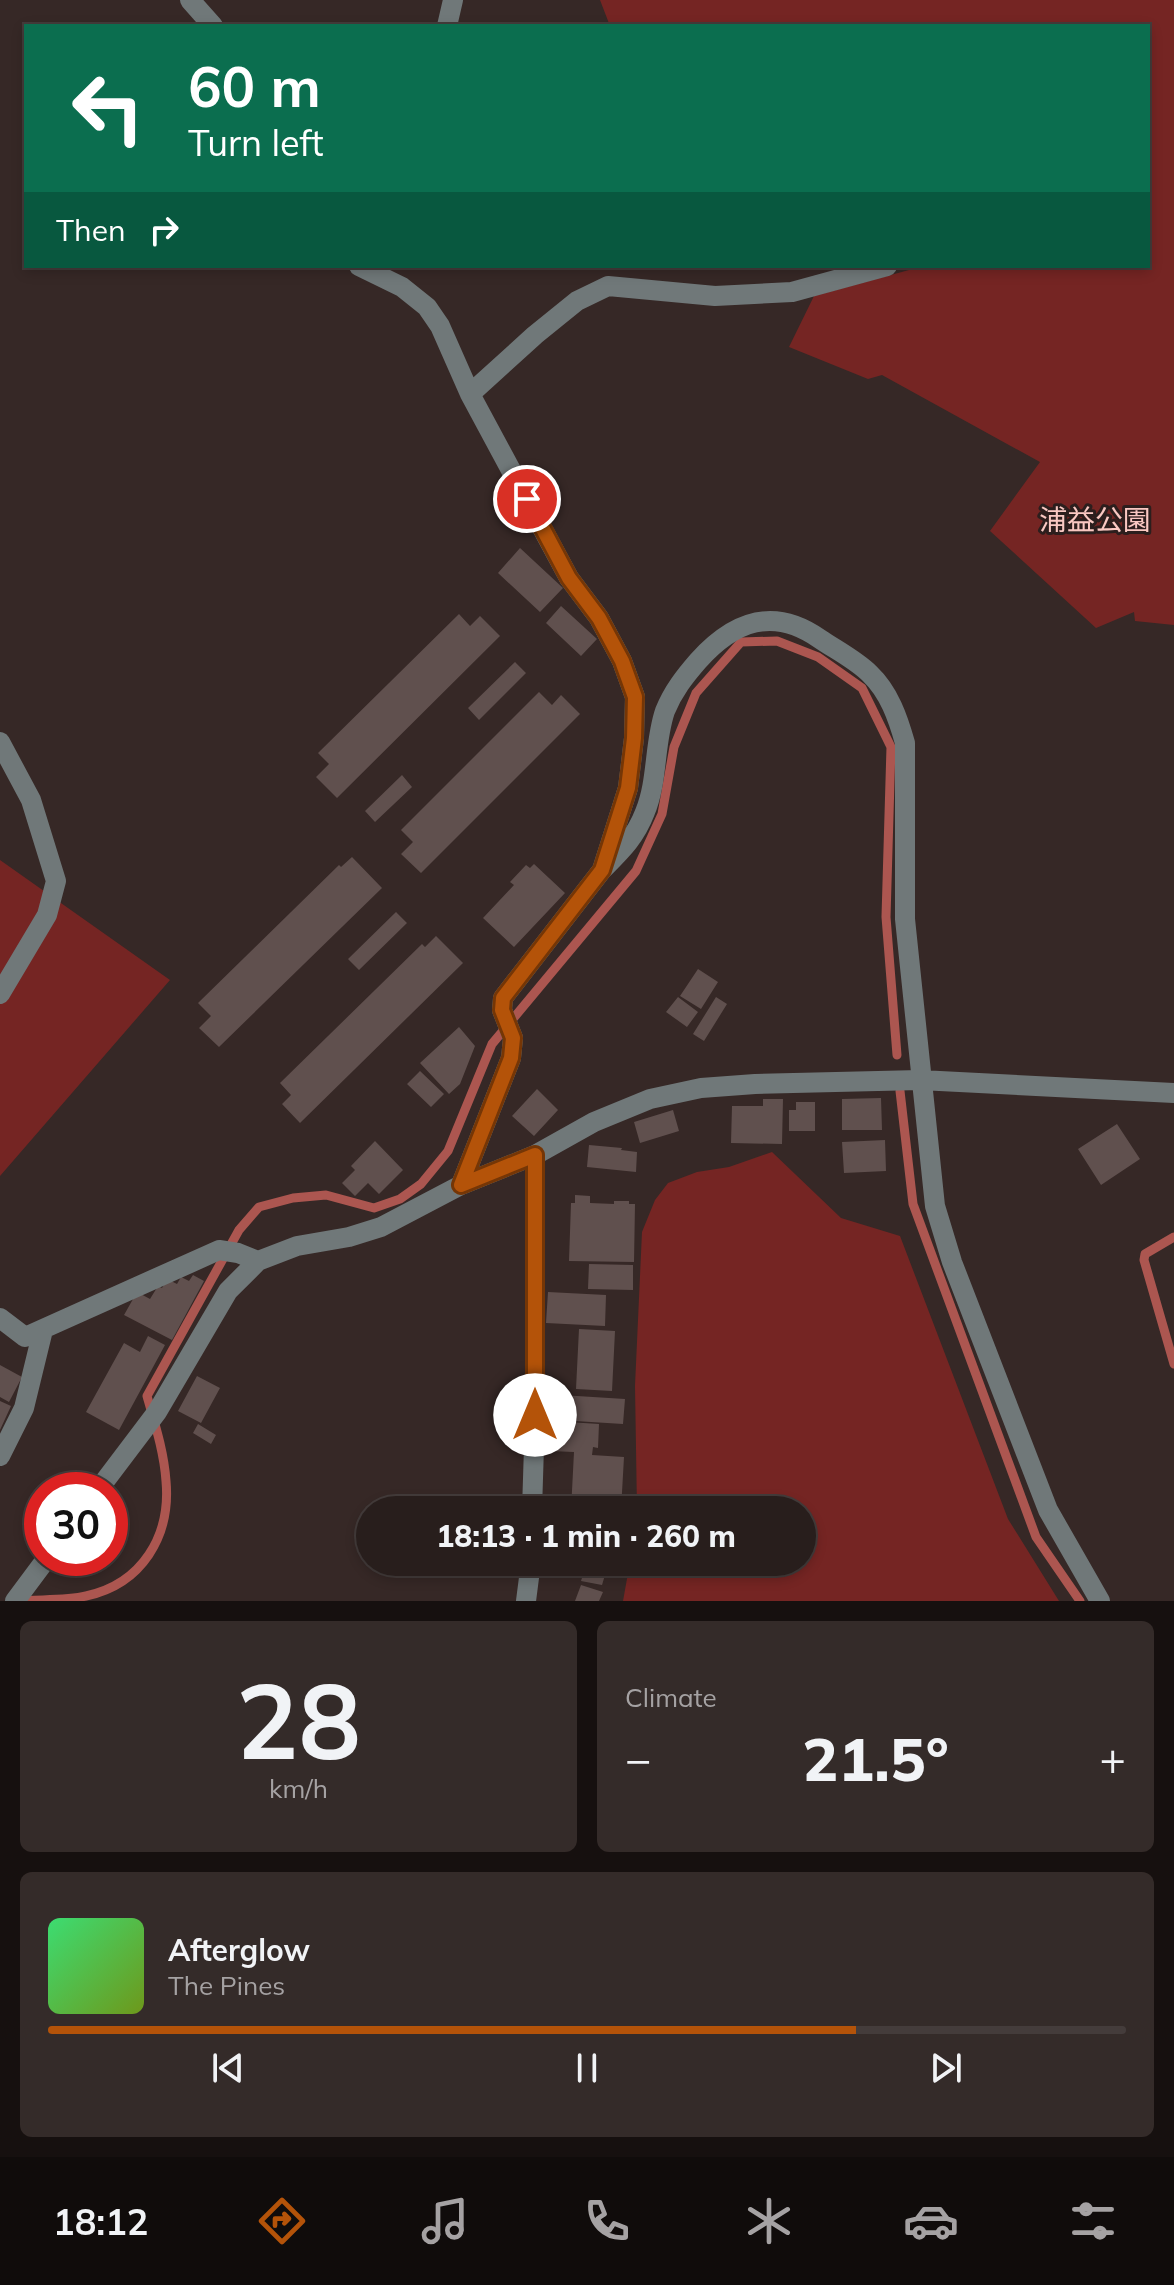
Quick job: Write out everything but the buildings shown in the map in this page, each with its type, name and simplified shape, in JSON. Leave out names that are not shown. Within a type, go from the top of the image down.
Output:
[{"type":"street","points":[[190,0],[211,24]]},
{"type":"street","points":[[447,24],[453,0]]},
{"type":"street","points":[[368,268],[402,287],[427,307],[440,326],[470,394],[569,578],[605,628],[622,661],[635,697],[634,738],[628,788],[602,870]]},
{"type":"street","points":[[470,394],[577,301],[608,286],[715,296],[792,292],[880,268]]},
{"type":"street","points":[[461,1185],[511,1058],[513,1038],[502,1010],[503,998],[602,870],[628,845],[646,811],[665,713],[681,680],[711,646],[733,630],[756,621],[780,620],[804,627],[869,673],[884,691],[898,718],[905,743],[905,919],[935,1206],[952,1262],[1048,1510],[1100,1601]]},
{"type":"street","points":[[0,742],[31,800],[56,881],[47,915],[0,994]]},
{"type":"street","points":[[111,1472],[152,1417],[228,1291],[258,1261],[297,1246],[349,1237],[381,1227],[461,1185],[535,1155],[594,1122],[650,1099],[701,1088],[755,1084],[920,1080],[1174,1093]]},
{"type":"street","points":[[532,1496],[535,1155]]},
{"type":"street","points":[[0,1318],[25,1337],[228,1251],[258,1261]]},
{"type":"street","points":[[0,1456],[24,1408],[43,1330]]},
{"type":"street","points":[[17,1598],[34,1576]]},
{"type":"street","points":[[526,1601],[530,1576]]},
{"type":"green space","name":"浦益公園","points":[[600,0],[1174,0],[1174,625],[1135,621],[1134,612],[1096,628],[990,531],[1040,462],[882,375],[868,379],[789,347],[814,296],[916,268],[1150,268],[1150,24],[609,24]]},
{"type":"green space","points":[[0,860],[170,980],[0,1176]]},
{"type":"green space","points":[[772,1152],[841,1218],[900,1236],[1008,1519],[1059,1601],[623,1601],[627,1576],[816,1576],[816,1496],[637,1496],[635,1386],[642,1232],[655,1200],[668,1183],[697,1172],[729,1167]]},
{"type":"waterway","points":[[18,1601],[78,1598],[106,1590],[123,1581],[149,1555],[163,1520],[166,1481],[159,1438],[147,1396],[239,1230],[259,1207],[293,1198],[326,1195],[374,1208],[400,1199],[421,1184],[448,1151],[492,1044],[636,871],[662,814],[674,747],[696,693],[741,642],[777,641],[818,657],[862,688],[891,747],[886,917],[897,1055]]},
{"type":"waterway","points":[[900,1091],[913,1204],[1036,1537],[1080,1601]]},
{"type":"waterway","points":[[1174,1237],[1145,1254],[1144,1260],[1174,1364]]},
{"type":"route","points":[[527,499],[569,578],[611,639],[635,697],[628,788],[616,831],[602,870],[503,998],[502,1010],[513,1038],[511,1058],[461,1185],[535,1155],[535,1415]]}]
